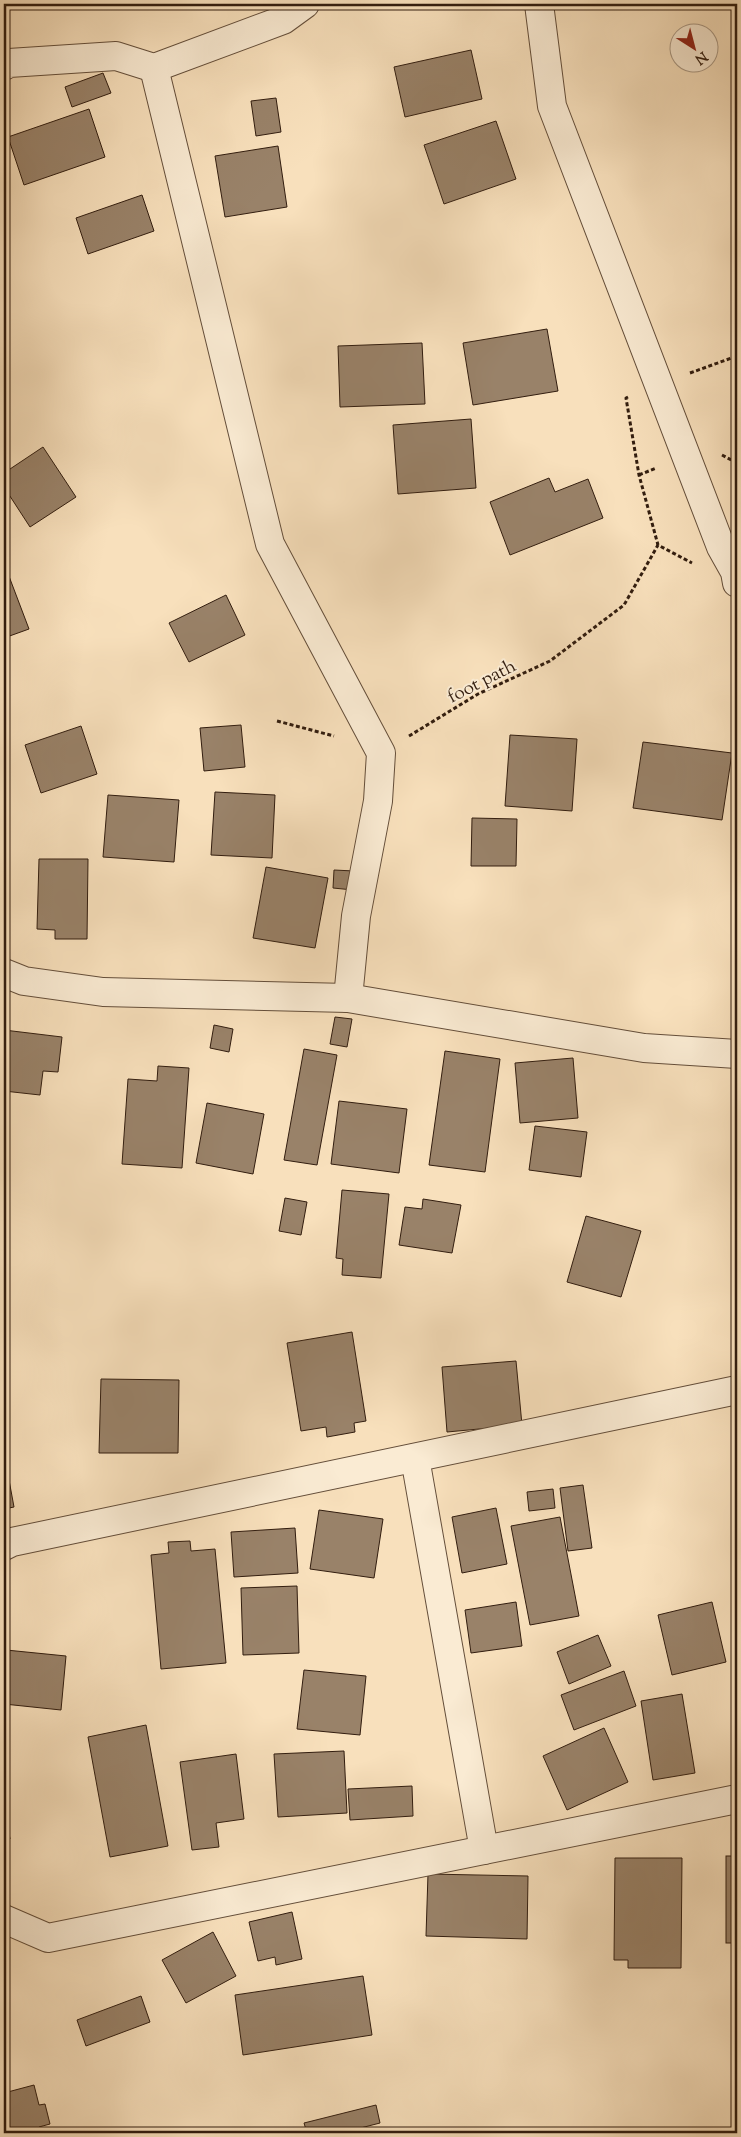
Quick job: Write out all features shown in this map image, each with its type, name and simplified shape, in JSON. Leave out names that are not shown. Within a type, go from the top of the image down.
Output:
[{"type":"street","points":[[4,66],[9,63],[116,56],[154,68],[283,20],[304,4]]},
{"type":"street","points":[[539,4],[552,106],[718,538],[735,572],[737,583]]},
{"type":"street","points":[[154,68],[270,544],[381,754],[378,801],[356,916],[348,998]]},
{"type":"street","points":[[4,973],[24,981],[103,992],[348,998],[644,1048],[737,1054]]},
{"type":"street","points":[[4,1546],[12,1542],[737,1390]]},
{"type":"street","points":[[415,1458],[484,1850]]},
{"type":"street","points":[[4,1919],[48,1938],[737,1799]]},
{"type":"path","name":"foot path","points":[[381,754],[478,694],[550,661],[624,605],[658,545]]},
{"type":"path","points":[[277,721],[331,735],[364,751],[381,754]]},
{"type":"building","points":[[471,50],[482,99],[405,117],[394,67]]},
{"type":"building","points":[[103,73],[111,93],[72,107],[65,87]]},
{"type":"building","points":[[276,98],[281,132],[256,136],[251,101]]},
{"type":"building","points":[[89,109],[105,157],[24,185],[8,137]]},
{"type":"building","points":[[496,121],[516,179],[444,204],[424,145]]},
{"type":"building","points":[[278,146],[287,207],[225,217],[215,156]]},
{"type":"building","points":[[142,195],[154,231],[88,254],[76,218]]},
{"type":"building","points":[[547,329],[558,391],[473,405],[463,343]]},
{"type":"building","points":[[422,343],[425,404],[340,407],[338,346]]},
{"type":"building","points":[[471,419],[476,488],[398,494],[393,425]]},
{"type":"building","points":[[43,447],[76,497],[30,527],[4,487],[4,473]]},
{"type":"building","points":[[549,478],[555,492],[588,479],[603,518],[510,555],[490,502]]},
{"type":"building","points":[[7,571],[29,629],[4,638],[4,572]]},
{"type":"building","points":[[226,595],[245,635],[189,662],[169,623]]},
{"type":"building","points":[[241,725],[245,767],[204,771],[200,728]]},
{"type":"building","points":[[81,726],[97,774],[41,793],[25,745]]},
{"type":"building","points":[[510,735],[577,739],[572,811],[505,806]]},
{"type":"building","points":[[643,742],[732,753],[722,820],[633,808]]},
{"type":"building","points":[[215,792],[275,795],[272,858],[211,855]]},
{"type":"building","points":[[108,795],[179,800],[174,862],[103,857]]},
{"type":"building","points":[[472,818],[517,819],[516,866],[471,866]]},
{"type":"building","points":[[39,859],[88,859],[87,939],[55,939],[55,930],[37,929]]},
{"type":"building","points":[[266,867],[328,878],[315,948],[253,938]]},
{"type":"building","points":[[334,870],[354,871],[353,890],[333,888]]},
{"type":"building","points":[[335,1017],[352,1019],[347,1047],[330,1044]]},
{"type":"building","points":[[214,1025],[233,1029],[229,1052],[210,1048]]},
{"type":"building","points":[[4,1030],[62,1037],[58,1072],[43,1071],[40,1095],[4,1091]]},
{"type":"building","points":[[304,1049],[337,1055],[317,1165],[284,1160]]},
{"type":"building","points":[[445,1051],[500,1059],[485,1172],[429,1165]]},
{"type":"building","points":[[573,1058],[578,1118],[520,1123],[515,1063]]},
{"type":"building","points":[[158,1066],[189,1068],[182,1168],[122,1164],[128,1079],[157,1081]]},
{"type":"building","points":[[339,1101],[407,1109],[399,1173],[331,1164]]},
{"type":"building","points":[[207,1103],[264,1114],[253,1174],[196,1163]]},
{"type":"building","points":[[535,1126],[587,1132],[581,1177],[529,1170]]},
{"type":"building","points":[[342,1190],[389,1194],[381,1278],[342,1275],[343,1259],[336,1258]]},
{"type":"building","points":[[285,1198],[307,1202],[301,1235],[279,1231]]},
{"type":"building","points":[[423,1199],[461,1205],[452,1253],[399,1245],[405,1207],[422,1209]]},
{"type":"building","points":[[586,1216],[641,1231],[621,1297],[567,1282]]},
{"type":"building","points":[[352,1332],[366,1421],[354,1423],[355,1432],[327,1437],[326,1427],[301,1431],[287,1343]]},
{"type":"building","points":[[516,1361],[522,1425],[447,1432],[442,1367]]},
{"type":"building","points":[[101,1379],[179,1380],[178,1453],[99,1453]]},
{"type":"building","points":[[4,1453],[14,1507],[4,1509]]},
{"type":"building","points":[[583,1485],[592,1548],[568,1551],[560,1488]]},
{"type":"building","points":[[553,1489],[555,1508],[529,1511],[527,1492]]},
{"type":"building","points":[[496,1508],[507,1564],[462,1573],[452,1517]]},
{"type":"building","points":[[319,1510],[383,1519],[374,1578],[310,1569]]},
{"type":"building","points":[[560,1517],[579,1616],[530,1625],[511,1526]]},
{"type":"building","points":[[295,1528],[298,1573],[234,1577],[231,1532]]},
{"type":"building","points":[[190,1541],[191,1551],[215,1549],[226,1663],[161,1669],[151,1555],[169,1553],[168,1542]]},
{"type":"building","points":[[297,1586],[299,1653],[243,1655],[241,1588]]},
{"type":"building","points":[[516,1602],[522,1646],[471,1653],[465,1610]]},
{"type":"building","points":[[712,1602],[726,1662],[672,1675],[658,1615]]},
{"type":"building","points":[[598,1635],[611,1666],[569,1684],[557,1652]]},
{"type":"building","points":[[6,1650],[66,1656],[61,1710],[4,1704]]},
{"type":"building","points":[[304,1670],[366,1676],[360,1735],[297,1729]]},
{"type":"building","points":[[624,1671],[636,1706],[574,1730],[561,1695]]},
{"type":"building","points":[[682,1694],[695,1773],[653,1780],[641,1701]]},
{"type":"building","points":[[146,1725],[168,1846],[110,1857],[88,1737]]},
{"type":"building","points":[[604,1728],[628,1782],[567,1810],[543,1756]]},
{"type":"building","points":[[344,1751],[347,1813],[278,1817],[274,1754]]},
{"type":"building","points":[[236,1754],[244,1819],[216,1823],[219,1847],[192,1850],[180,1762]]},
{"type":"building","points":[[412,1786],[413,1816],[350,1820],[348,1789]]},
{"type":"building","points":[[4,1806],[10,1839],[4,1840]]},
{"type":"building","points":[[726,1856],[737,1856],[737,1943],[726,1943]]},
{"type":"building","points":[[615,1858],[682,1858],[681,1968],[628,1968],[628,1960],[614,1960]]},
{"type":"building","points":[[428,1874],[528,1876],[527,1939],[426,1936]]},
{"type":"building","points":[[292,1912],[302,1959],[276,1965],[275,1957],[258,1961],[249,1922]]},
{"type":"building","points":[[213,1932],[236,1976],[186,2003],[162,1960]]},
{"type":"building","points":[[363,1976],[372,2035],[243,2055],[235,1995]]},
{"type":"building","points":[[141,1996],[150,2022],[86,2046],[77,2020]]},
{"type":"building","points":[[34,2085],[39,2105],[45,2104],[50,2124],[39,2127],[41,2133],[4,2133],[4,2093]]},
{"type":"building","points":[[376,2105],[380,2123],[341,2133],[307,2133],[304,2123]]}]
